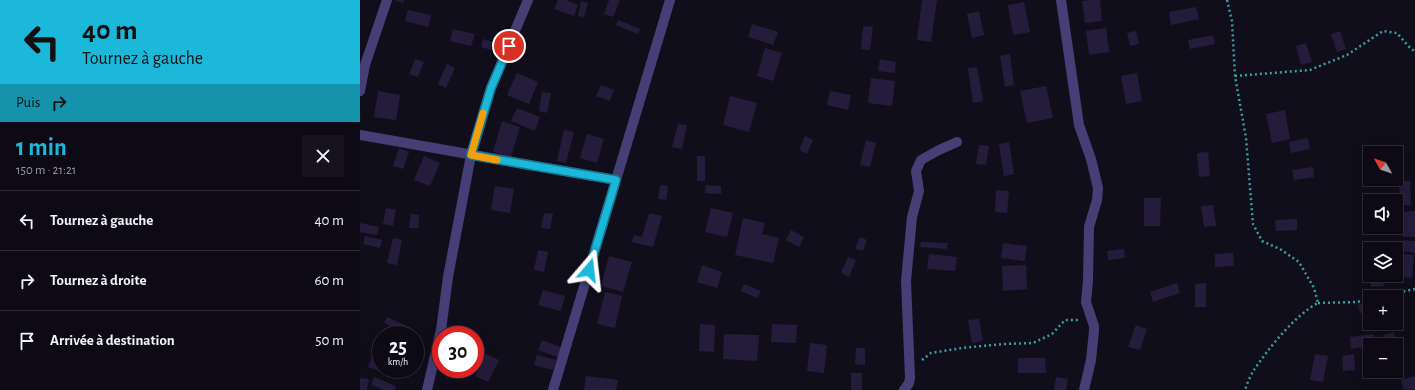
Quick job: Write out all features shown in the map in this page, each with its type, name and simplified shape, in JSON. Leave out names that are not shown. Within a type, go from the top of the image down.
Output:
[{"type":"street","points":[[360,91],[365,65],[387,0]]},
{"type":"street","points":[[426,390],[441,330],[448,277],[471,155],[491,88],[528,0]]},
{"type":"street","points":[[553,390],[670,0]]},
{"type":"street","points":[[1061,0],[1079,125],[1091,159],[1098,188],[1097,200],[1088,227],[1088,281],[1086,302],[1094,326],[1094,331],[1091,360],[1084,390]]},
{"type":"street","points":[[360,134],[616,180]]},
{"type":"street","points":[[904,390],[910,378],[906,281],[912,217],[919,191],[916,171],[921,160],[957,142]]},
{"type":"path","points":[[1227,0],[1232,21],[1235,76],[1246,138],[1253,224],[1262,241],[1299,262],[1314,288],[1318,303]]},
{"type":"path","points":[[1235,76],[1310,70],[1347,55],[1384,31],[1397,33],[1411,49],[1415,51]]},
{"type":"path","points":[[1403,292],[1415,289]]},
{"type":"path","points":[[1245,390],[1253,371],[1279,337],[1308,308],[1318,303],[1363,301]]},
{"type":"path","points":[[910,378],[916,365],[931,353],[962,348],[1033,343],[1052,334],[1065,320],[1092,319]]},
{"type":"building","points":[[394,0],[404,0],[403,3]]},
{"type":"building","points":[[558,0],[566,0],[578,5],[574,16],[554,9]]},
{"type":"building","points":[[609,0],[620,0],[613,17],[604,14]]},
{"type":"building","points":[[922,0],[937,0],[931,42],[917,40]]},
{"type":"building","points":[[1100,0],[1102,21],[1085,23],[1082,1]]},
{"type":"building","points":[[581,1],[588,3],[584,17],[578,16]]},
{"type":"building","points":[[1024,2],[1030,32],[1013,35],[1008,5]]},
{"type":"building","points":[[1196,7],[1199,19],[1171,25],[1169,12]]},
{"type":"building","points":[[408,10],[431,15],[428,27],[405,21]]},
{"type":"building","points":[[979,11],[984,35],[972,38],[967,14]]},
{"type":"building","points":[[618,20],[640,29],[638,34],[616,25]]},
{"type":"building","points":[[752,24],[778,32],[773,45],[748,37]]},
{"type":"building","points":[[863,26],[873,27],[870,50],[861,49]]},
{"type":"building","points":[[1106,28],[1109,52],[1089,55],[1086,31]]},
{"type":"building","points":[[453,29],[475,34],[471,46],[450,41]]},
{"type":"building","points":[[1136,31],[1139,44],[1130,46],[1127,33]]},
{"type":"building","points":[[1340,31],[1346,49],[1337,52],[1331,34]]},
{"type":"building","points":[[1213,35],[1215,44],[1190,49],[1188,40]]},
{"type":"building","points":[[483,39],[493,42],[491,50],[481,47]]},
{"type":"building","points":[[1306,43],[1312,62],[1301,65],[1296,46]]},
{"type":"building","points":[[765,48],[782,53],[773,81],[757,76]]},
{"type":"building","points":[[1010,54],[1014,85],[1005,87],[1000,56]]},
{"type":"building","points":[[415,59],[424,62],[418,77],[409,74]]},
{"type":"building","points":[[880,59],[896,62],[895,73],[878,71]]},
{"type":"building","points":[[447,64],[455,68],[446,88],[438,84]]},
{"type":"building","points":[[977,67],[983,101],[973,103],[968,68]]},
{"type":"building","points":[[517,73],[538,82],[529,104],[507,95]]},
{"type":"building","points":[[1137,73],[1142,101],[1126,104],[1121,76]]},
{"type":"building","points":[[871,78],[895,81],[892,106],[868,103]]},
{"type":"building","points":[[601,85],[614,90],[610,101],[596,96]]},
{"type":"building","points":[[1046,86],[1053,118],[1027,123],[1020,91]]},
{"type":"building","points":[[378,91],[400,95],[396,120],[374,117]]},
{"type":"building","points":[[830,91],[851,95],[848,110],[827,105]]},
{"type":"building","points":[[542,92],[551,93],[547,113],[539,111]]},
{"type":"building","points":[[730,96],[757,103],[749,132],[723,125]]},
{"type":"building","points":[[517,108],[540,117],[535,131],[511,121]]},
{"type":"building","points":[[1285,110],[1290,139],[1272,143],[1266,114]]},
{"type":"building","points":[[502,121],[520,127],[511,157],[493,152]]},
{"type":"building","points":[[678,124],[687,125],[682,149],[672,147]]},
{"type":"building","points":[[564,130],[574,132],[566,163],[557,161]]},
{"type":"building","points":[[587,134],[604,139],[597,163],[580,158]]},
{"type":"building","points":[[805,136],[813,140],[807,154],[799,150]]},
{"type":"building","points":[[1308,138],[1310,149],[1291,153],[1289,142]]},
{"type":"building","points":[[866,140],[876,143],[870,167],[860,165]]},
{"type":"building","points":[[1009,142],[1014,174],[1004,176],[999,144]]},
{"type":"building","points":[[979,145],[989,146],[986,165],[976,164]]},
{"type":"building","points":[[399,148],[409,152],[403,169],[393,166]]},
{"type":"building","points":[[1208,152],[1210,176],[1199,177],[1197,153]]},
{"type":"building","points":[[424,156],[440,163],[430,186],[414,180]]},
{"type":"building","points":[[697,156],[705,156],[705,181],[697,181]]},
{"type":"building","points":[[1313,167],[1314,177],[1294,180],[1292,170]]},
{"type":"building","points":[[1403,181],[1410,181],[1411,205],[1403,205],[1403,194],[1400,194],[1399,186],[1403,186]]},
{"type":"building","points":[[660,185],[668,186],[666,200],[658,199]]},
{"type":"building","points":[[706,185],[721,186],[721,194],[705,193]]},
{"type":"building","points":[[495,186],[514,189],[510,213],[491,210]]},
{"type":"building","points":[[996,190],[1009,191],[1007,213],[995,212]]},
{"type":"building","points":[[1144,198],[1161,198],[1160,226],[1144,226]]},
{"type":"building","points":[[1213,205],[1216,226],[1204,227],[1201,206]]},
{"type":"building","points":[[386,208],[396,210],[393,226],[383,224]]},
{"type":"building","points":[[711,208],[733,213],[727,237],[705,232]]},
{"type":"building","points":[[1415,211],[1415,237],[1403,237],[1403,212]]},
{"type":"building","points":[[544,213],[553,214],[550,229],[541,228]]},
{"type":"building","points":[[649,213],[662,216],[653,247],[632,242],[634,235],[642,237]]},
{"type":"building","points":[[411,214],[419,215],[418,228],[409,228]]},
{"type":"building","points":[[743,218],[765,223],[762,234],[779,238],[773,263],[735,255]]},
{"type":"building","points":[[1297,219],[1297,230],[1276,231],[1275,220]]},
{"type":"building","points":[[360,223],[379,227],[377,235],[360,232]]},
{"type":"building","points":[[791,230],[804,237],[799,247],[786,240]]},
{"type":"building","points":[[365,236],[382,240],[380,248],[363,244]]},
{"type":"building","points":[[860,237],[867,240],[863,251],[855,249]]},
{"type":"building","points":[[393,238],[402,240],[397,265],[387,263]]},
{"type":"building","points":[[1404,240],[1415,241],[1415,253],[1403,251]]},
{"type":"building","points":[[921,242],[948,243],[947,249],[920,247]]},
{"type":"building","points":[[1003,243],[1027,246],[1025,261],[1001,258]]},
{"type":"building","points":[[1124,249],[1125,258],[1108,260],[1107,251]]},
{"type":"building","points":[[538,250],[548,252],[544,272],[534,270]]},
{"type":"building","points":[[1233,253],[1234,266],[1215,267],[1215,254]]},
{"type":"building","points":[[929,254],[957,257],[955,271],[927,269]]},
{"type":"building","points":[[1403,254],[1414,255],[1412,278],[1403,277]]},
{"type":"building","points":[[609,256],[632,262],[623,292],[601,286]]},
{"type":"building","points":[[848,257],[856,260],[849,277],[841,273]]},
{"type":"building","points":[[702,265],[722,272],[717,288],[697,282]]},
{"type":"building","points":[[1026,265],[1027,289],[1003,291],[1002,266]]},
{"type":"building","points":[[1371,282],[1384,282],[1384,286],[1371,287]]},
{"type":"building","points":[[1177,283],[1180,293],[1153,302],[1150,292]]},
{"type":"building","points":[[1206,283],[1206,307],[1195,307],[1195,284]]},
{"type":"building","points":[[744,284],[761,291],[757,298],[741,291]]},
{"type":"building","points":[[543,290],[565,296],[561,311],[538,305]]},
{"type":"building","points":[[605,292],[622,296],[615,328],[597,324]]},
{"type":"building","points":[[1363,303],[1363,312],[1360,313],[1358,305]]},
{"type":"building","points":[[387,317],[407,326],[391,326],[384,323]]},
{"type":"building","points":[[979,319],[983,341],[972,343],[968,320]]},
{"type":"building","points":[[700,324],[715,325],[714,352],[699,351]]},
{"type":"building","points":[[772,324],[797,325],[796,343],[771,342]]},
{"type":"building","points":[[1136,325],[1147,329],[1140,350],[1128,347]]},
{"type":"building","points":[[1394,332],[1395,338],[1384,338],[1383,335]]},
{"type":"building","points":[[724,334],[759,335],[757,361],[723,359]]},
{"type":"building","points":[[1374,334],[1375,338],[1363,338],[1363,347],[1351,349],[1350,337]]},
{"type":"building","points":[[542,340],[563,348],[560,358],[538,350]]},
{"type":"building","points":[[810,343],[827,345],[824,373],[807,371]]},
{"type":"building","points":[[856,348],[865,348],[865,365],[855,364]]},
{"type":"building","points":[[486,354],[499,360],[488,382],[479,378],[484,378],[484,358]]},
{"type":"building","points":[[1315,354],[1328,356],[1323,382],[1310,380]]},
{"type":"building","points":[[1354,354],[1355,370],[1343,371],[1342,356]]},
{"type":"building","points":[[537,355],[556,360],[553,370],[534,365]]},
{"type":"building","points":[[372,357],[372,368],[368,367]]},
{"type":"building","points":[[1018,358],[1045,358],[1046,373],[1018,373]]},
{"type":"building","points":[[851,373],[862,373],[862,390],[851,390]]},
{"type":"building","points":[[586,376],[618,380],[616,390],[584,390]]},
{"type":"building","points":[[1415,376],[1415,389],[1404,390],[1401,380]]},
{"type":"building","points":[[1056,377],[1068,379],[1066,390],[1054,390]]},
{"type":"building","points":[[360,378],[369,379],[367,390],[360,390]]},
{"type":"building","points":[[374,378],[376,378],[396,386],[395,390],[383,390],[371,385]]},
{"type":"slow traffic","points":[[483,113],[471,155],[497,160]]},
{"type":"route","points":[[509,46],[491,88],[471,155],[616,180],[589,270]]}]
